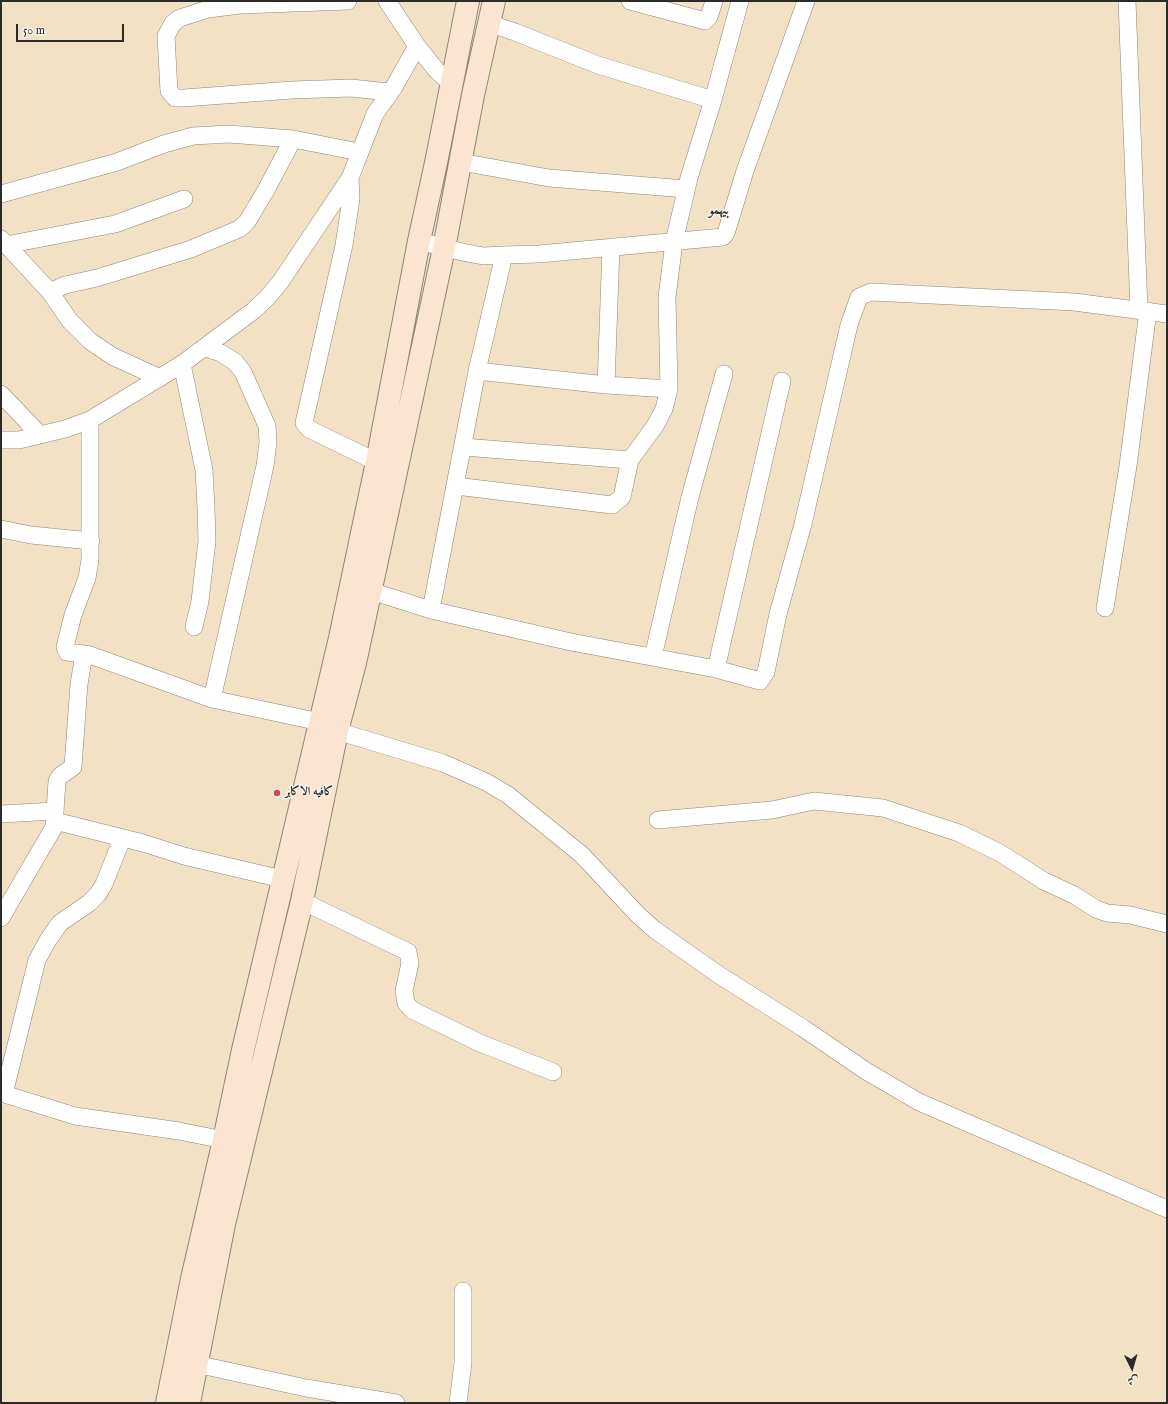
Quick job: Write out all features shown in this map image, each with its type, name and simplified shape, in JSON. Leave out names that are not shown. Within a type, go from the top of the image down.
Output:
[{"type":"main road","points":[[189,1403],[230,1202],[302,901],[340,638],[377,462],[419,241],[468,1]]},
{"type":"main road","points":[[167,1403],[192,1279],[224,1140],[242,1050],[282,879],[328,726],[355,663],[444,248],[473,94],[482,60],[488,23],[494,1]]},
{"type":"street","points":[[348,1],[240,5],[208,9],[180,18],[173,23],[166,36],[169,91],[175,98],[292,90],[351,88],[389,92]]},
{"type":"street","points":[[630,1],[705,21],[709,17],[714,1]]},
{"type":"street","points":[[456,486],[612,505],[622,497],[630,460],[655,426],[664,409],[669,389],[668,297],[674,242],[686,189],[713,100],[740,1]]},
{"type":"street","points":[[1105,608],[1128,466],[1144,310],[1127,1]]},
{"type":"street","points":[[419,241],[483,256],[674,242],[712,238],[725,235],[804,2]]},
{"type":"street","points":[[394,6],[418,46],[437,70],[451,83]]},
{"type":"street","points":[[488,23],[515,32],[598,65],[713,100]]},
{"type":"street","points":[[1,440],[19,440],[65,429],[90,420],[182,364],[205,348],[267,298],[281,281],[350,178],[375,114],[418,46]]},
{"type":"street","points":[[1,194],[117,162],[164,144],[193,136],[229,134],[293,139],[359,152]]},
{"type":"street","points":[[50,292],[65,285],[97,278],[190,249],[239,229],[247,222],[293,139]]},
{"type":"street","points":[[460,162],[549,178],[686,189]]},
{"type":"street","points":[[350,178],[351,198],[344,245],[304,420],[305,426],[309,429],[377,462]]},
{"type":"street","points":[[4,242],[115,224],[184,199]]},
{"type":"street","points":[[4,242],[50,292],[70,321],[90,341],[112,356],[160,378]]},
{"type":"street","points":[[606,386],[611,247]]},
{"type":"street","points":[[432,610],[477,371],[504,255]]},
{"type":"street","points":[[371,591],[432,610],[571,642],[716,669],[760,681],[766,672],[778,614],[805,516],[850,320],[858,297],[870,292],[1074,302],[1167,314]]},
{"type":"street","points":[[205,348],[228,357],[235,362],[243,372],[267,426],[268,442],[265,466],[212,700]]},
{"type":"street","points":[[182,364],[204,470],[206,508],[207,541],[194,627]]},
{"type":"street","points":[[477,371],[606,386],[669,389]]},
{"type":"street","points":[[653,657],[690,497],[724,374]]},
{"type":"street","points":[[716,669],[782,381]]},
{"type":"street","points":[[1,394],[40,434]]},
{"type":"street","points":[[90,420],[90,560],[87,578],[73,615],[65,647],[67,652],[84,654],[123,666],[151,679],[212,700],[328,726],[443,762],[474,776],[508,795],[582,855],[638,915],[655,930],[719,975],[892,1087],[934,1108],[1167,1209]]},
{"type":"street","points":[[463,447],[630,460]]},
{"type":"street","points":[[1,529],[31,535],[91,541]]},
{"type":"street","points":[[3,909],[52,832],[55,816],[57,782],[61,775],[73,767],[76,710],[84,654]]},
{"type":"street","points":[[658,820],[772,810],[814,801],[883,808],[920,819],[966,836],[1000,853],[1044,881],[1096,909],[1107,913],[1130,915],[1167,924]]},
{"type":"street","points":[[1,814],[55,816],[122,839],[143,843],[184,856],[282,879]]},
{"type":"street","points":[[122,839],[104,884],[98,894],[89,903],[60,922],[37,960],[2,1093],[75,1116],[224,1140]]},
{"type":"street","points":[[302,901],[408,952],[410,963],[404,998],[412,1010],[480,1044],[553,1072]]},
{"type":"street","points":[[458,1403],[463,1363],[463,1291]]},
{"type":"street","points":[[196,1364],[306,1388],[396,1403]]},
{"type":"place","name":"كافيه الاكابر","points":[[277,793]]},
{"type":"district","name":"بيهمو","points":[[719,211]]}]
